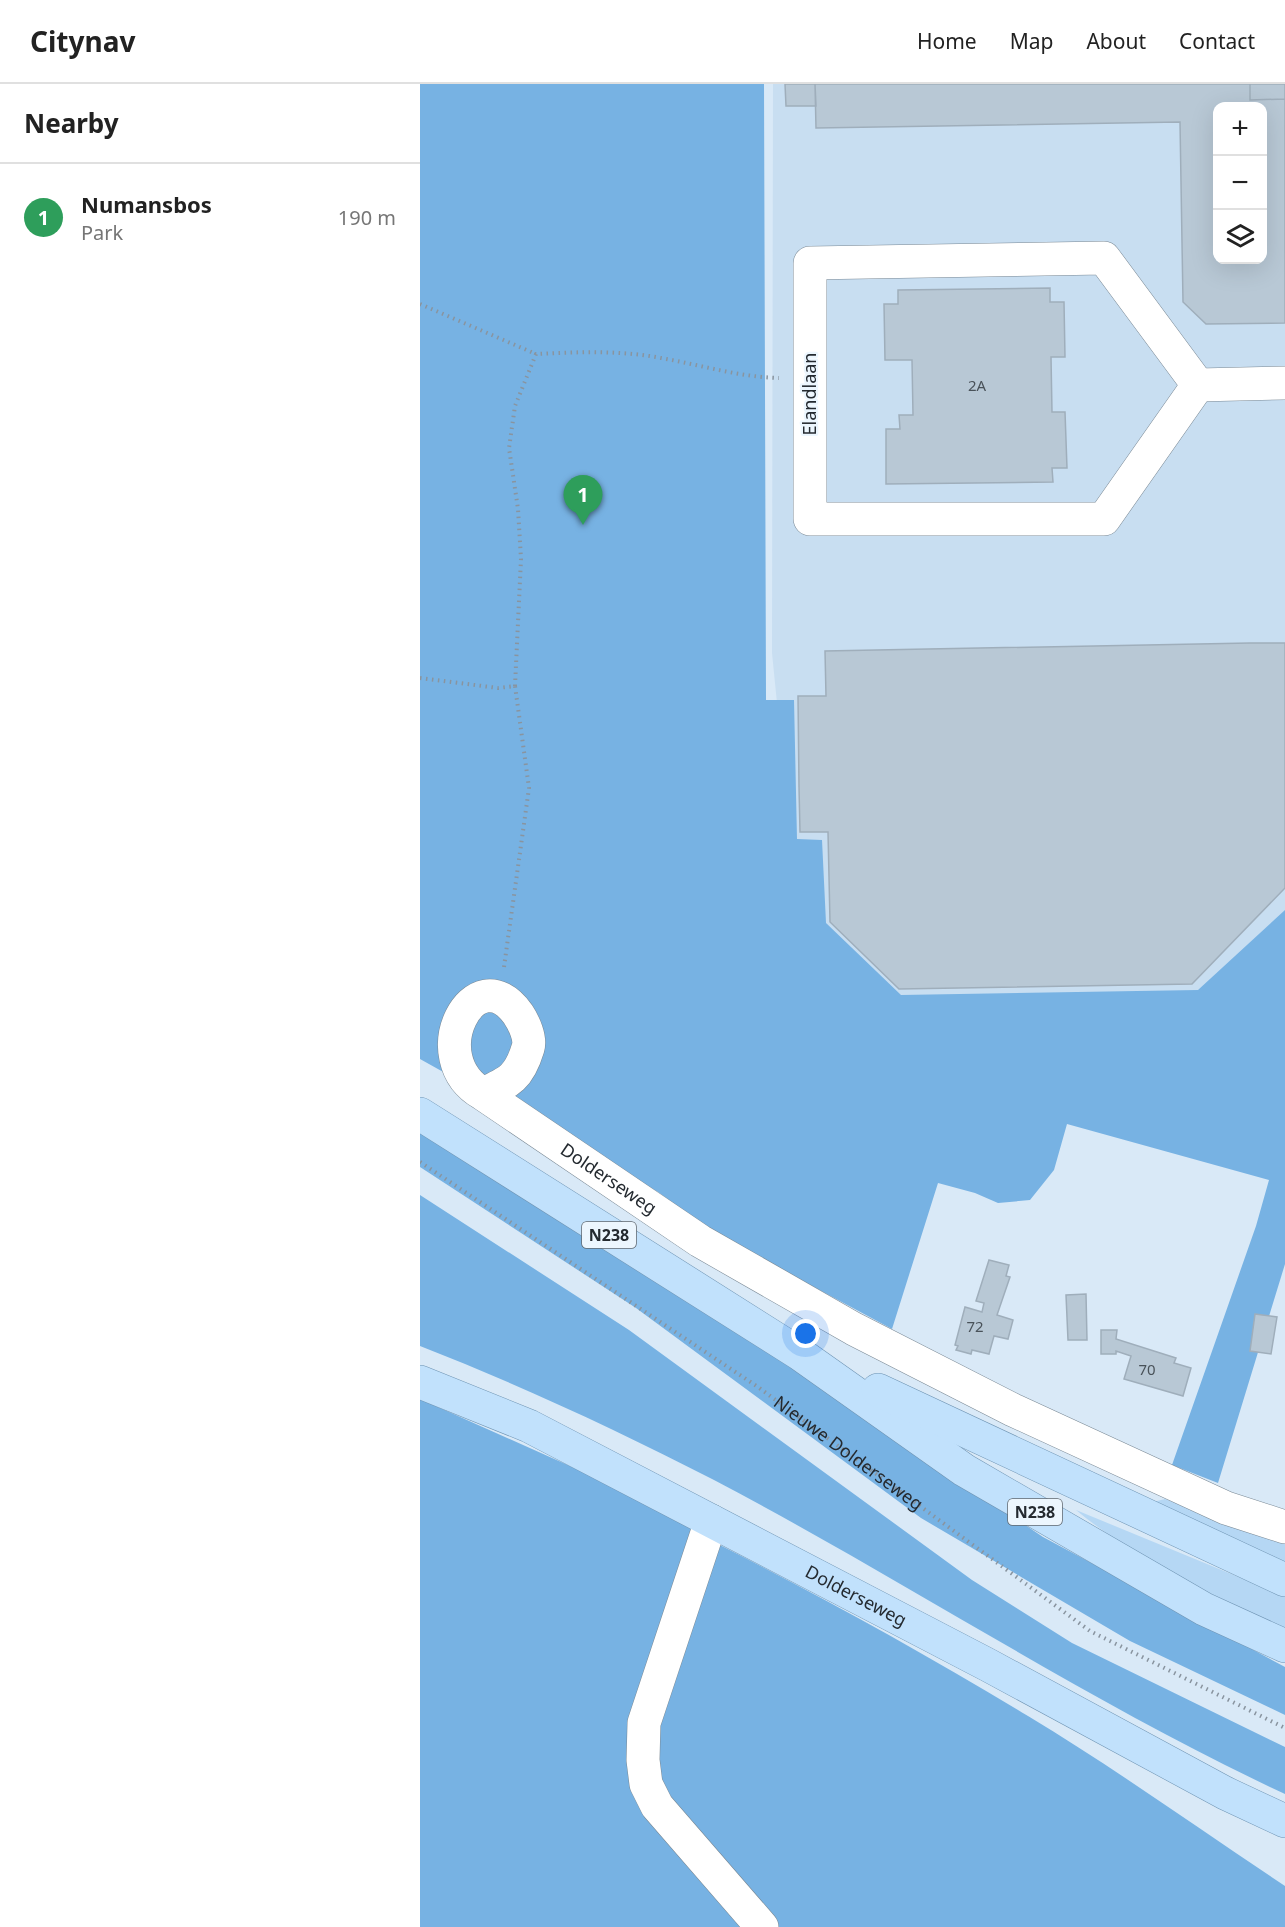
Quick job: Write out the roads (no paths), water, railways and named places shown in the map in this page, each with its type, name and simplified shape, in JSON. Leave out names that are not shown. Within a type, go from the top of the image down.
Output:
[{"type":"main road","name":"N238","points":[[420,1114],[800,1354],[964,1470],[1204,1609],[1285,1646]]},
{"type":"main road","name":"N238","points":[[800,1354],[1285,1580]]},
{"type":"main road","name":"Dolderseweg","points":[[420,1382],[529,1426],[988,1665],[1225,1793],[1285,1821]]},
{"type":"street","name":"Elandlaan","points":[[1104,258],[1198,385],[1104,519],[810,519],[810,262],[1104,258]]},
{"type":"street","points":[[1198,385],[1285,383]]},
{"type":"street","name":"Dolderseweg","points":[[483,1095],[512,1081],[524,1064],[530,1043],[522,1021],[515,1011],[498,999],[478,996],[462,1001],[453,1007],[440,1030],[436,1048],[451,1079],[464,1088],[483,1095],[700,1241],[854,1329],[1035,1420],[1226,1508],[1285,1527]]},
{"type":"street","points":[[711,1521],[644,1723],[643,1760],[646,1785],[657,1806],[762,1927]]},
{"type":"place","name":"Numansbos","points":[[583,525]]}]
